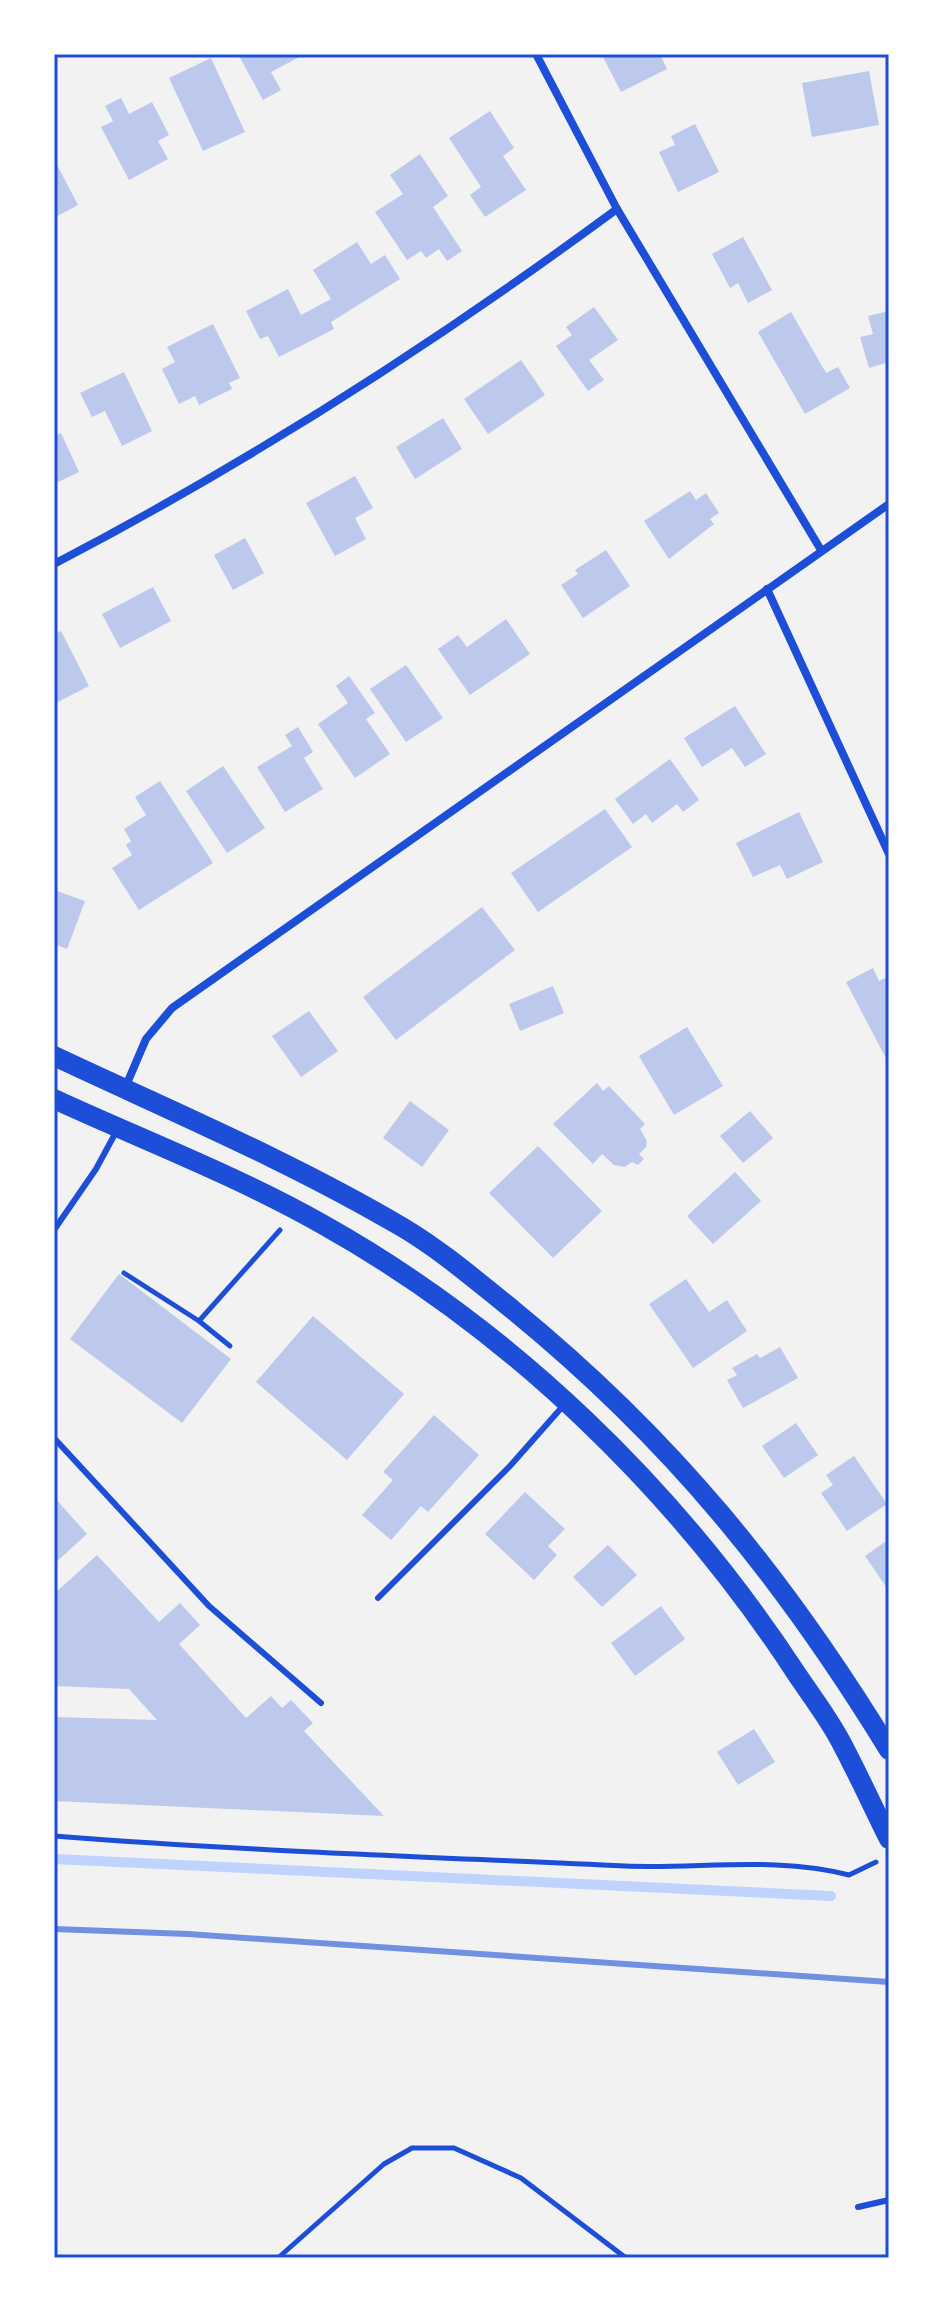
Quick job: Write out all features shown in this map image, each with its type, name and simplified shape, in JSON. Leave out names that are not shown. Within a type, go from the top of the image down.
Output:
[{"type":"main road","points":[[54,1056],[227,1133],[404,1228],[572,1358],[656,1439],[723,1512],[828,1655],[889,1750]]},
{"type":"main road","points":[[54,1099],[297,1211],[413,1280],[486,1335],[566,1403],[634,1470],[752,1608],[840,1740],[889,1839]]},
{"type":"street","points":[[536,54],[617,209],[821,550]]},
{"type":"street","points":[[54,564],[309,421],[510,288],[617,209]]},
{"type":"street","points":[[124,1089],[146,1039],[172,1008],[889,504]]},
{"type":"street","points":[[767,589],[889,854]]},
{"type":"lane","points":[[54,1230],[96,1169],[119,1127]]},
{"type":"lane","points":[[378,1598],[510,1466],[566,1403]]},
{"type":"lane","points":[[54,1438],[209,1606],[321,1703]]},
{"type":"lane","points":[[858,2207],[889,2200]]},
{"type":"path","points":[[199,1321],[297,1211]]},
{"type":"path","points":[[124,1273],[199,1321],[230,1346]]},
{"type":"path","points":[[54,1836],[190,1847],[612,1865],[817,1867],[849,1875],[870,1865]]},
{"type":"path","points":[[278,2258],[384,2164],[412,2148],[454,2148],[521,2178],[626,2258]]},
{"type":"building","points":[[238,54],[305,54],[271,72],[281,90],[263,100]]},
{"type":"building","points":[[609,54],[660,54],[667,69],[621,92],[603,57]]},
{"type":"building","points":[[211,58],[245,132],[203,151],[169,78]]},
{"type":"building","points":[[869,71],[879,125],[812,137],[802,83]]},
{"type":"building","points":[[121,98],[129,114],[152,102],[169,135],[158,141],[168,159],[129,180],[101,127],[113,121],[105,106]]},
{"type":"building","points":[[490,111],[514,148],[503,156],[526,190],[485,217],[470,195],[481,187],[449,138]]},
{"type":"building","points":[[695,124],[719,172],[678,192],[659,152],[675,145],[671,136]]},
{"type":"building","points":[[420,154],[448,196],[433,207],[462,251],[447,261],[439,249],[426,258],[421,251],[407,260],[375,212],[403,194],[390,175]]},
{"type":"building","points":[[54,159],[78,205],[54,218]]},
{"type":"building","points":[[743,237],[772,290],[748,303],[738,283],[730,288],[712,254]]},
{"type":"building","points":[[357,242],[371,264],[385,255],[400,279],[331,322],[334,329],[279,357],[268,336],[260,339],[246,311],[288,289],[301,315],[331,299],[313,270]]},
{"type":"building","points":[[594,307],[618,340],[589,360],[604,380],[588,391],[556,346],[572,335],[566,327]]},
{"type":"building","points":[[889,311],[889,362],[869,368],[860,337],[873,334],[868,316]]},
{"type":"building","points":[[791,312],[826,373],[838,367],[850,388],[805,414],[758,332]]},
{"type":"building","points":[[213,324],[240,378],[229,383],[232,389],[199,405],[195,396],[179,404],[162,369],[175,362],[167,347]]},
{"type":"building","points":[[521,360],[545,395],[488,434],[464,399]]},
{"type":"building","points":[[124,372],[152,431],[122,446],[105,411],[92,417],[80,393]]},
{"type":"building","points":[[443,418],[462,449],[415,479],[396,447]]},
{"type":"building","points":[[61,433],[79,472],[54,484],[54,436]]},
{"type":"building","points":[[355,476],[373,508],[355,518],[366,539],[335,556],[306,503]]},
{"type":"building","points":[[690,491],[696,500],[706,493],[719,513],[710,519],[714,524],[669,559],[644,521]]},
{"type":"building","points":[[245,538],[264,573],[233,590],[214,555]]},
{"type":"building","points":[[606,550],[630,586],[583,618],[561,585],[578,574],[575,570]]},
{"type":"building","points":[[153,587],[171,621],[120,648],[102,614]]},
{"type":"building","points":[[506,619],[530,654],[470,695],[438,649],[458,635],[467,647]]},
{"type":"building","points":[[61,631],[89,686],[54,704],[54,634]]},
{"type":"building","points":[[406,665],[443,718],[406,742],[370,689]]},
{"type":"building","points":[[349,676],[375,713],[366,719],[390,754],[355,778],[318,724],[348,703],[336,686]]},
{"type":"building","points":[[735,706],[766,754],[745,767],[732,748],[702,767],[684,738]]},
{"type":"building","points":[[298,727],[313,752],[304,758],[323,789],[285,812],[257,767],[292,746],[285,735]]},
{"type":"building","points":[[670,759],[699,800],[683,812],[677,804],[652,823],[646,814],[633,824],[615,799]]},
{"type":"building","points":[[223,766],[265,828],[227,853],[186,791]]},
{"type":"building","points":[[160,781],[213,863],[139,910],[112,868],[132,855],[126,845],[131,841],[124,829],[146,815],[135,797]]},
{"type":"building","points":[[605,809],[632,847],[538,912],[511,873]]},
{"type":"building","points":[[799,812],[823,862],[787,879],[780,865],[753,877],[736,843]]},
{"type":"building","points":[[54,890],[85,901],[67,949],[54,944]]},
{"type":"building","points":[[482,907],[515,950],[396,1040],[363,997]]},
{"type":"building","points":[[873,968],[879,981],[885,978],[889,986],[889,1064],[846,982]]},
{"type":"building","points":[[553,986],[564,1013],[520,1031],[509,1004]]},
{"type":"building","points":[[309,1011],[338,1051],[301,1077],[272,1036]]},
{"type":"building","points":[[687,1027],[723,1086],[674,1115],[639,1056]]},
{"type":"building","points":[[597,1083],[603,1091],[609,1086],[645,1124],[640,1129],[647,1141],[646,1147],[639,1154],[644,1159],[638,1165],[632,1162],[625,1167],[614,1165],[602,1154],[593,1164],[553,1124]]},
{"type":"building","points":[[410,1101],[449,1130],[422,1167],[383,1138]]},
{"type":"building","points":[[750,1111],[773,1138],[743,1163],[720,1136]]},
{"type":"building","points":[[538,1146],[602,1211],[553,1258],[489,1193]]},
{"type":"building","points":[[735,1172],[761,1201],[713,1244],[687,1216]]},
{"type":"building","points":[[119,1274],[231,1359],[182,1423],[70,1339]]},
{"type":"building","points":[[686,1279],[709,1312],[727,1300],[747,1331],[693,1368],[649,1304]]},
{"type":"building","points":[[313,1316],[404,1394],[347,1460],[256,1382]]},
{"type":"building","points":[[780,1347],[798,1378],[743,1408],[727,1380],[737,1375],[732,1368],[757,1354],[760,1358]]},
{"type":"building","points":[[434,1415],[479,1455],[428,1512],[421,1506],[391,1540],[362,1515],[393,1480],[383,1472]]},
{"type":"building","points":[[796,1423],[818,1455],[784,1478],[762,1446]]},
{"type":"building","points":[[854,1456],[887,1504],[847,1531],[821,1493],[833,1485],[826,1475]]},
{"type":"building","points":[[525,1492],[565,1529],[548,1546],[557,1555],[534,1580],[485,1534]]},
{"type":"building","points":[[54,1497],[87,1534],[54,1564]]},
{"type":"building","points":[[889,1539],[889,1591],[865,1556]]},
{"type":"building","points":[[608,1545],[637,1575],[602,1607],[573,1577]]},
{"type":"building","points":[[97,1555],[159,1622],[180,1603],[200,1625],[179,1644],[246,1718],[271,1696],[282,1708],[291,1700],[313,1723],[304,1731],[384,1816],[54,1801],[54,1717],[157,1720],[129,1689],[54,1686],[54,1594]]},
{"type":"building","points":[[661,1606],[685,1639],[635,1676],[611,1643]]},
{"type":"building","points":[[754,1729],[775,1762],[738,1785],[717,1752]]},
{"type":"waterway","points":[[54,1859],[831,1896]]},
{"type":"railway","points":[[54,1929],[188,1934],[889,1982]]}]
